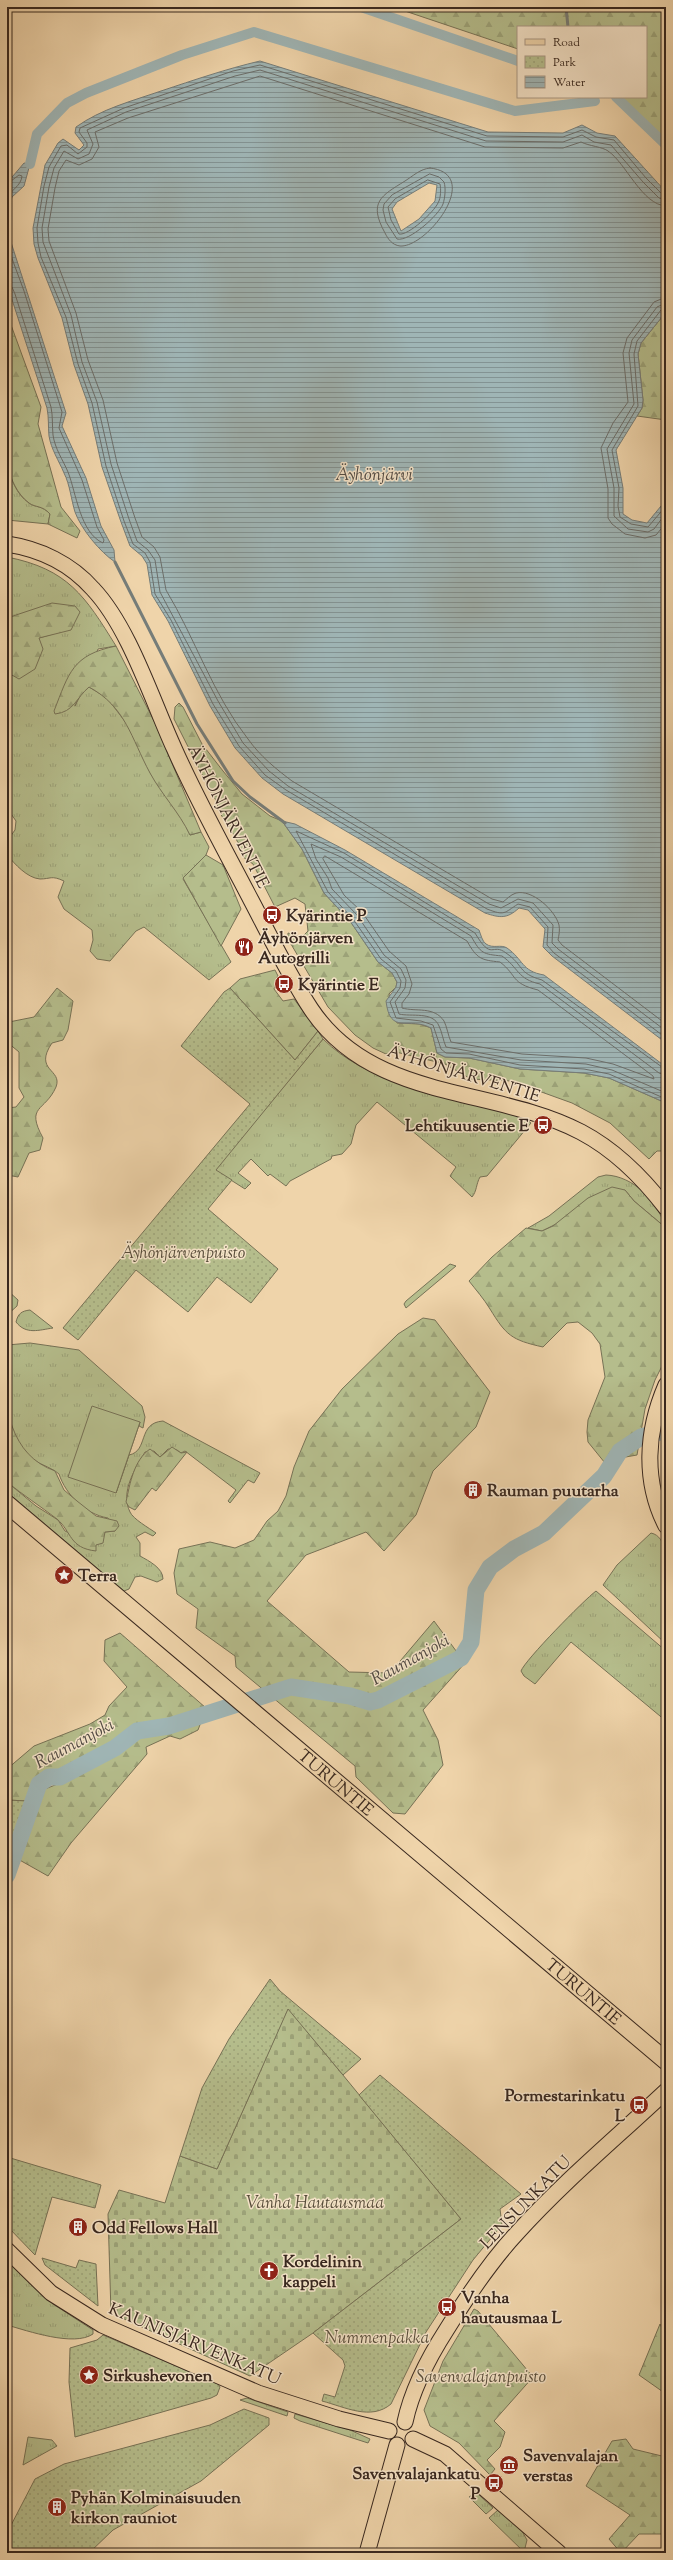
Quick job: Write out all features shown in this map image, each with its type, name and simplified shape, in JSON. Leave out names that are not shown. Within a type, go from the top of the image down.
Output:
[{"type":"highway","name":"TURUNTIE","points":[[7,1504],[666,2061]]},
{"type":"main road","name":"ÄYHÖNJÄRVENTIE","points":[[7,544],[23,546],[55,559],[75,572],[93,588],[112,611],[176,752],[229,858],[293,979],[327,1030],[362,1059],[398,1075],[553,1120],[580,1132],[609,1150],[627,1165],[666,1208]]},
{"type":"main road","points":[[666,1385],[652,1424],[649,1450],[651,1478],[666,1526]]},
{"type":"main road","name":"LENSUNKATU","points":[[405,2422],[408,2408],[427,2363],[463,2303],[493,2261],[534,2215],[666,2091]]},
{"type":"main road","name":"KAUNISJÄRVENKATU","points":[[7,2250],[51,2293],[102,2325],[258,2393],[339,2419],[389,2431]]},
{"type":"main road","points":[[405,2422],[413,2430],[413,2439],[404,2446],[397,2445],[391,2440],[389,2431],[394,2424],[405,2422]]},
{"type":"main road","points":[[413,2439],[445,2454],[559,2553]]},
{"type":"main road","points":[[367,2553],[397,2445]]},
{"type":"green space","points":[[393,7],[666,7],[666,140],[621,98],[647,98],[647,26],[517,26],[517,49]]},
{"type":"green space","points":[[666,312],[666,420],[637,416],[642,408],[643,400],[638,354],[641,343]]},
{"type":"green space","points":[[7,314],[41,407],[38,424],[61,507],[80,531],[77,538],[48,524],[50,514],[44,509],[29,503],[21,495],[15,486],[7,466]]},
{"type":"green space","points":[[7,466],[15,486],[21,495],[29,503],[44,509],[50,514],[48,524],[7,520]]},
{"type":"green space","points":[[7,557],[28,562],[45,569],[60,577],[73,587],[84,599],[116,646],[98,649],[75,706],[81,694],[89,687],[107,698],[127,724],[151,774],[182,818],[190,835],[201,832],[209,847],[206,855],[183,879],[231,962],[209,980],[144,927],[136,931],[110,961],[97,959],[90,951],[93,940],[92,930],[64,909],[58,897],[64,881],[54,878],[40,879],[30,876],[7,855],[7,841],[15,830],[16,821],[7,808],[7,665],[10,674],[39,638],[53,634],[16,617],[7,618]]},
{"type":"green space","points":[[52,603],[75,606],[80,612],[71,630],[39,638],[43,649],[35,669],[19,679],[10,674],[7,665],[7,618]]},
{"type":"green space","points":[[116,646],[155,723],[201,832],[190,835],[150,773],[120,714],[101,695],[89,687],[71,707],[61,713],[55,714],[54,711],[64,686],[74,668],[90,655]]},
{"type":"green space","points":[[179,703],[183,707],[202,744],[242,794],[270,816],[282,821],[302,849],[324,893],[350,921],[378,962],[392,973],[397,982],[396,987],[389,994],[397,1023],[420,1024],[431,1028],[437,1053],[445,1057],[469,1058],[520,1069],[584,1073],[609,1078],[666,1103],[666,1151],[657,1151],[649,1159],[610,1123],[572,1103],[511,1081],[471,1079],[445,1064],[396,1052],[386,1054],[373,1048],[355,1035],[328,1007],[288,939],[288,933],[302,937],[308,931],[305,904],[295,898],[275,907],[253,864],[243,857],[237,840],[220,813],[216,800],[174,719],[175,707]]},
{"type":"green space","points":[[206,855],[223,865],[241,909],[221,946],[183,878]]},
{"type":"green space","points":[[275,970],[278,976],[274,989],[283,1001],[294,999],[318,1031],[295,1060],[230,988],[240,979]]},
{"type":"green space","points":[[57,988],[73,1001],[68,1030],[63,1040],[52,1043],[47,1052],[47,1064],[56,1076],[57,1081],[52,1095],[36,1114],[38,1127],[43,1138],[40,1150],[29,1153],[18,1177],[7,1175],[7,1108],[16,1107],[24,1097],[19,1088],[19,1052],[7,1042],[9,1022],[34,1017]]},
{"type":"green space","name":"Äyhönjärvenpuisto","points":[[230,988],[295,1060],[318,1031],[323,1039],[216,1170],[232,1180],[208,1209],[278,1269],[251,1303],[217,1277],[188,1312],[136,1270],[78,1340],[63,1328],[250,1104],[181,1046],[224,992]]},
{"type":"green space","points":[[323,1039],[340,1054],[359,1066],[379,1075],[420,1090],[516,1115],[531,1123],[487,1176],[480,1177],[472,1197],[450,1176],[456,1167],[377,1102],[356,1125],[351,1144],[342,1154],[332,1156],[331,1159],[290,1181],[286,1186],[270,1174],[268,1176],[251,1159],[238,1173],[251,1183],[245,1189],[215,1170]]},
{"type":"green space","points":[[606,1175],[616,1176],[626,1180],[643,1192],[657,1208],[665,1227],[634,1201],[625,1190],[542,1231],[528,1228],[549,1216],[598,1177]]},
{"type":"green space","points":[[612,1187],[625,1190],[634,1201],[666,1228],[666,1358],[655,1380],[645,1409],[637,1455],[620,1458],[608,1464],[605,1463],[588,1442],[588,1420],[605,1377],[600,1344],[592,1333],[578,1322],[567,1323],[543,1347],[523,1342],[505,1331],[469,1281],[492,1257],[526,1228],[542,1231],[553,1226],[588,1198]]},
{"type":"green space","points":[[450,1264],[456,1266],[406,1308],[404,1304],[406,1301]]},
{"type":"green space","points":[[7,1290],[18,1300],[17,1306],[7,1315]]},
{"type":"green space","points":[[30,1310],[53,1328],[33,1331],[24,1329],[20,1326],[16,1322],[19,1315],[24,1311]]},
{"type":"green space","points":[[423,1318],[435,1320],[490,1392],[476,1427],[433,1471],[416,1515],[384,1551],[366,1532],[306,1555],[267,1601],[349,1672],[390,1673],[434,1621],[465,1663],[423,1710],[438,1740],[443,1765],[405,1814],[393,1813],[356,1777],[355,1766],[236,1667],[235,1656],[196,1628],[198,1609],[177,1594],[174,1573],[179,1549],[210,1542],[235,1548],[254,1540],[267,1521],[278,1511],[286,1496],[294,1467],[309,1431],[342,1389],[398,1334]]},
{"type":"green space","points":[[30,1343],[79,1350],[142,1406],[145,1417],[143,1428],[139,1426],[140,1422],[116,1493],[129,1455],[139,1448],[146,1432],[150,1427],[155,1423],[163,1421],[260,1473],[254,1483],[248,1480],[230,1503],[228,1501],[236,1490],[185,1451],[181,1453],[177,1450],[168,1449],[160,1457],[154,1451],[145,1452],[130,1481],[127,1504],[134,1518],[156,1533],[153,1536],[145,1532],[136,1537],[140,1543],[140,1556],[161,1571],[163,1579],[157,1582],[141,1576],[135,1577],[129,1589],[124,1591],[7,1492],[7,1482],[36,1506],[58,1520],[65,1531],[96,1545],[105,1532],[115,1531],[108,1518],[100,1516],[84,1508],[72,1496],[66,1489],[59,1474],[27,1455],[13,1431],[7,1403],[7,1345]]},
{"type":"green space","points":[[92,1406],[140,1422],[116,1493],[68,1477]]},
{"type":"green space","points":[[7,1408],[15,1434],[28,1454],[40,1464],[55,1471],[64,1490],[96,1516],[117,1521],[119,1526],[115,1531],[105,1532],[103,1543],[96,1545],[96,1551],[81,1547],[72,1539],[57,1519],[7,1482]]},
{"type":"green space","points":[[172,1447],[181,1453],[187,1452],[156,1491],[152,1488],[135,1510],[129,1507],[126,1502],[129,1487],[140,1459],[150,1449],[160,1457]]},
{"type":"green space","points":[[651,1533],[659,1537],[666,1550],[666,1644],[603,1585],[617,1565]]},
{"type":"green space","points":[[596,1591],[666,1651],[666,1721],[571,1642],[535,1684],[524,1676],[521,1671],[543,1643]]},
{"type":"green space","points":[[120,1633],[206,1708],[156,1726],[134,1727],[112,1746],[77,1760],[65,1771],[49,1772],[44,1774],[36,1781],[27,1801],[7,1800],[7,1769],[34,1746],[90,1724],[105,1715],[109,1706],[127,1687],[104,1661],[105,1640]]},
{"type":"green space","points":[[201,1722],[198,1730],[180,1739],[170,1736],[146,1747],[147,1754],[71,1843],[48,1876],[16,1858],[40,1791],[65,1781],[106,1759],[140,1735],[172,1730]]},
{"type":"green space","points":[[7,1800],[27,1801],[7,1863]]},
{"type":"green space","points":[[270,1979],[280,1991],[361,2059],[343,2075],[288,2009],[217,2169],[180,2156],[202,2088],[229,2039]]},
{"type":"green space","name":"Vanha Hautausmaa","points":[[288,2008],[461,2219],[313,2333],[250,2376],[111,2313],[108,2214],[119,2190],[165,2203],[180,2156],[217,2169]]},
{"type":"green space","name":"Nummenpakka","points":[[380,2075],[521,2194],[500,2209],[502,2225],[473,2260],[426,2332],[391,2404],[375,2412],[366,2412],[349,2409],[322,2401],[324,2394],[335,2397],[345,2366],[343,2360],[313,2333],[461,2219],[359,2095]]},
{"type":"green space","points":[[7,2157],[101,2185],[95,2208],[52,2197],[35,2255],[7,2226]]},
{"type":"green space","points":[[42,2258],[76,2268],[79,2260],[96,2264],[98,2306],[45,2265]]},
{"type":"green space","points":[[7,2261],[53,2304],[93,2330],[93,2334],[85,2338],[74,2339],[51,2337],[7,2325]]},
{"type":"green space","name":"Savenvalajanpuisto","points":[[474,2309],[478,2311],[533,2377],[494,2421],[505,2432],[500,2447],[487,2460],[495,2469],[490,2475],[459,2443],[430,2426],[424,2410],[443,2361]]},
{"type":"green space","points":[[660,2324],[666,2336],[666,2394],[639,2375]]},
{"type":"green space","points":[[103,2335],[218,2384],[220,2387],[217,2395],[75,2437],[69,2382],[70,2348],[97,2340]]},
{"type":"green space","points":[[247,2398],[288,2412],[287,2416],[240,2400]]},
{"type":"green space","points":[[244,2409],[269,2418],[269,2425],[201,2481],[113,2530],[89,2553],[26,2553],[7,2547],[7,2533],[35,2479],[64,2464],[210,2425]]},
{"type":"green space","points":[[295,2414],[350,2430],[370,2439],[368,2443],[300,2421],[294,2418]]},
{"type":"green space","points":[[28,2437],[52,2440],[57,2446],[23,2465]]},
{"type":"green space","points":[[626,2439],[633,2449],[666,2457],[666,2534],[639,2534],[621,2553],[609,2539],[630,2515],[586,2486],[612,2441]]},
{"type":"green space","points":[[476,2492],[493,2508],[486,2514],[469,2497]]},
{"type":"green space","points":[[498,2510],[522,2531],[527,2540],[524,2552],[489,2518]]},
{"type":"water","name":"Äyhönjärvi","points":[[260,61],[488,132],[563,133],[582,125],[597,133],[615,136],[666,192],[666,312],[641,343],[638,354],[643,400],[642,408],[616,450],[623,488],[623,514],[632,520],[647,523],[666,500],[666,1043],[552,956],[543,947],[545,929],[528,910],[519,908],[507,916],[499,917],[485,913],[283,794],[262,778],[235,748],[210,706],[168,621],[152,595],[147,564],[142,556],[130,546],[102,467],[88,404],[74,365],[62,318],[38,258],[34,244],[33,228],[45,165],[58,143],[63,139],[79,150],[84,145],[75,133],[76,127],[96,115],[139,98]],"holes":[[[429,183],[437,185],[435,201],[419,219],[401,231],[392,209],[397,202]]]},
{"type":"water","points":[[24,163],[30,164],[24,186],[12,197],[9,208],[9,236],[66,413],[62,426],[86,478],[101,526],[114,550],[115,562],[109,558],[92,540],[82,526],[75,512],[66,478],[50,441],[47,408],[7,284],[7,183]]},
{"type":"water","points":[[282,821],[295,824],[345,850],[479,930],[486,944],[491,946],[502,946],[513,952],[527,968],[531,971],[544,975],[666,1067],[666,1103],[609,1078],[584,1073],[520,1069],[469,1058],[445,1057],[437,1053],[431,1028],[423,1025],[396,1022],[392,1018],[388,1012],[386,1001],[396,987],[397,982],[392,973],[378,962],[350,921],[324,893],[302,849]]},
{"type":"waterway","points":[[361,7],[517,61]]},
{"type":"waterway","points":[[566,7],[568,26]]},
{"type":"waterway","points":[[30,164],[37,134],[67,103],[86,93],[182,55],[254,32],[515,111],[595,101]]},
{"type":"waterway","points":[[617,98],[666,145]]},
{"type":"waterway","points":[[115,562],[197,724],[233,781],[250,797],[285,823]]},
{"type":"waterway","name":"Raumanjoki","points":[[7,1875],[39,1784],[49,1777],[60,1777],[115,1748],[137,1731],[169,1726],[291,1687],[350,1696],[370,1702],[378,1700],[461,1658],[471,1642],[476,1590],[490,1567],[514,1549],[544,1533],[604,1476],[620,1451],[641,1437],[660,1432]]},
{"type":"place","name":"Kyärintie P","points":[[272,915]]},
{"type":"place","name":"Äyhönjärven Autogrilli","points":[[244,947]]},
{"type":"place","name":"Kyärintie E","points":[[284,984]]},
{"type":"place","name":"Lehtikuusentie E","points":[[543,1125]]},
{"type":"place","name":"Rauman puutarha","points":[[473,1490]]},
{"type":"place","name":"Terra","points":[[64,1575]]},
{"type":"place","name":"Pormestarinkatu L","points":[[639,2105]]},
{"type":"place","name":"Odd Fellows Hall","points":[[78,2227]]},
{"type":"place","name":"Kordelinin kappeli","points":[[269,2271]]},
{"type":"place","name":"Vanha hautausmaa L","points":[[447,2307]]},
{"type":"place","name":"Sirkushevonen","points":[[89,2375]]},
{"type":"place","name":"Savenvalajan verstas","points":[[509,2465]]},
{"type":"place","name":"Savenvalajankatu P","points":[[494,2483]]},
{"type":"place","name":"Pyhän Kolminaisuuden kirkon rauniot","points":[[57,2507]]}]
